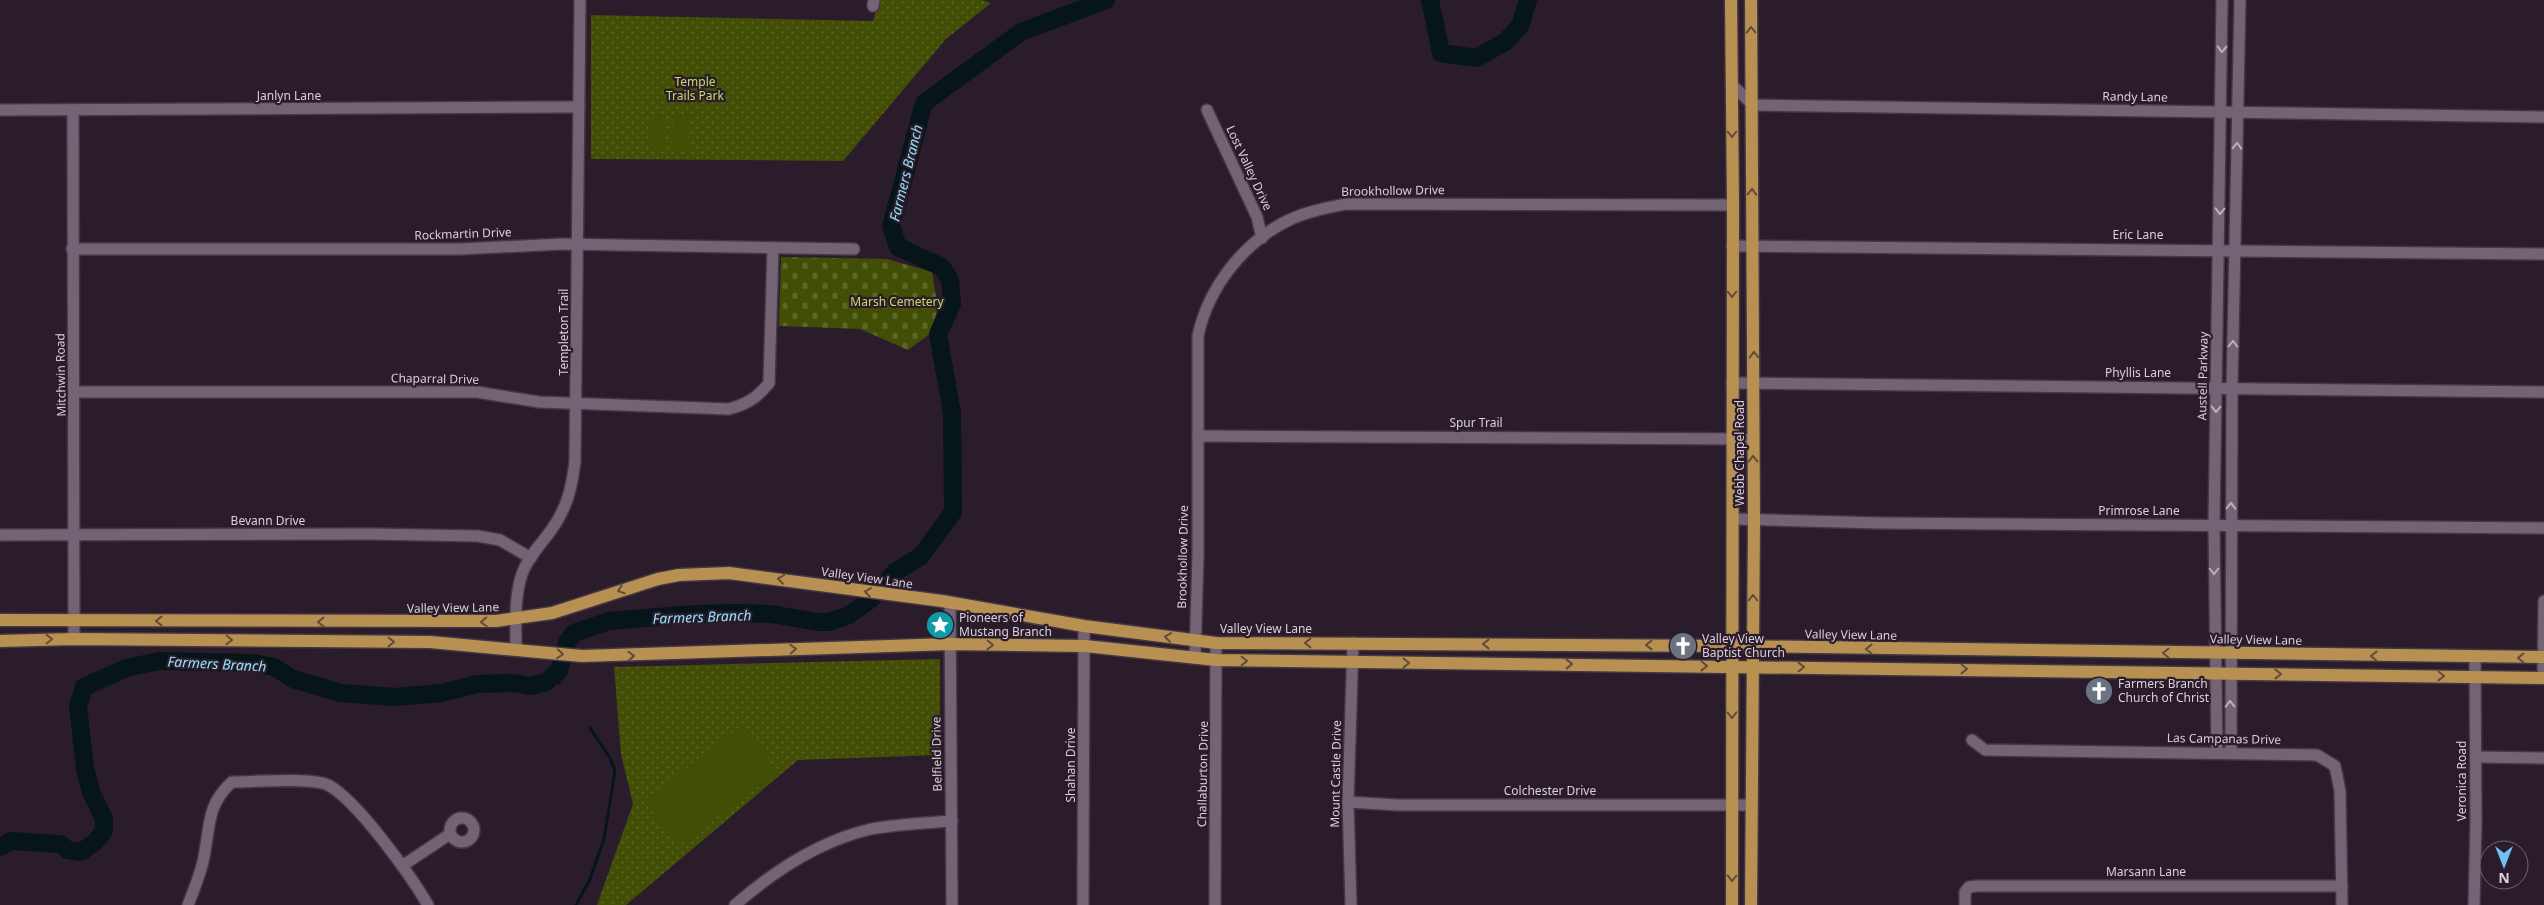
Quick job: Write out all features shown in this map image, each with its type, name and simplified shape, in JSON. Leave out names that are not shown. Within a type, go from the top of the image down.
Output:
[{"type":"main road","name":"Webb Chapel Road","points":[[1731,0],[1733,205],[1732,905]]},
{"type":"main road","name":"Webb Chapel Road","points":[[1751,0],[1754,385],[1751,905]]},
{"type":"main road","name":"Valley View Lane","points":[[0,620],[452,623],[532,618],[574,607],[630,587],[679,575],[746,574],[950,602],[1084,626],[1216,643],[1753,646],[1917,650],[2544,658]]},
{"type":"main road","points":[[0,641],[74,639],[430,642],[582,656],[950,644],[1085,646],[1216,660],[1353,663],[1732,666],[2544,678]]},
{"type":"main road","points":[[1917,650],[1917,669]]},
{"type":"street","name":"Templeton Trail","points":[[516,649],[517,591],[523,572],[553,527],[570,494],[575,461],[580,0]]},
{"type":"street","name":"Austell Parkway","points":[[2222,0],[2214,526],[2215,653],[2223,674],[2231,752]]},
{"type":"street","name":"Austell Parkway","points":[[2217,752],[2223,674],[2230,653],[2234,249],[2240,0]]},
{"type":"street","points":[[1732,85],[1753,104]]},
{"type":"street","name":"Randy Lane","points":[[1753,104],[2544,117]]},
{"type":"street","name":"Janlyn Lane","points":[[0,110],[579,108]]},
{"type":"street","name":"Lost Valley Drive","points":[[1207,110],[1257,217],[1262,238]]},
{"type":"street","name":"Mitchwin Road","points":[[73,111],[74,639]]},
{"type":"street","name":"Brookhollow Drive","points":[[1195,657],[1198,555],[1197,352],[1206,306],[1229,270],[1246,251],[1286,222],[1301,215],[1346,204],[1733,205]]},
{"type":"street","name":"Rockmartin Drive","points":[[72,249],[470,249],[562,244],[578,246],[854,249]]},
{"type":"street","name":"Eric Lane","points":[[1732,246],[2234,249],[2544,254]]},
{"type":"street","name":"Chaparral Drive","points":[[75,392],[477,392],[539,402],[729,409],[744,405],[758,397],[769,383],[773,248]]},
{"type":"street","name":"Phyllis Lane","points":[[1732,383],[1754,385],[2232,387],[2544,392]]},
{"type":"street","name":"Spur Trail","points":[[1198,436],[1753,438]]},
{"type":"street","name":"Primrose Lane","points":[[1733,519],[1754,521],[2544,528]]},
{"type":"street","name":"Bevann Drive","points":[[0,535],[371,534],[478,536],[500,540],[531,558]]},
{"type":"street","points":[[2544,601],[2544,678]]},
{"type":"street","name":"Belfield Drive","points":[[950,602],[952,905]]},
{"type":"street","name":"Shahan Drive","points":[[1083,905],[1084,626]]},
{"type":"street","name":"Challaburton Drive","points":[[1215,905],[1216,643]]},
{"type":"street","name":"Mount Castle Drive","points":[[1351,905],[1348,802],[1353,643]]},
{"type":"street","name":"Veronica Road","points":[[2474,905],[2475,658]]},
{"type":"street","name":"Las Campanas Drive","points":[[1972,740],[1985,750],[2231,752],[2317,755],[2335,766],[2340,791],[2342,905]]},
{"type":"street","points":[[2476,757],[2544,758]]},
{"type":"street","points":[[188,905],[204,858],[214,805],[220,792],[232,782],[311,782],[327,785],[347,800],[402,866],[428,905]]},
{"type":"street","name":"Colchester Drive","points":[[1348,802],[1397,805],[1751,805]]},
{"type":"street","points":[[736,905],[768,877],[823,845],[872,829],[952,821]]},
{"type":"street","points":[[402,866],[450,834]]},
{"type":"street","name":"Marsann Lane","points":[[1965,905],[1965,892],[1969,887],[1978,886],[2342,886]]},
{"type":"green space","name":"Temple Trails Park","points":[[879,0],[982,0],[991,3],[946,39],[843,161],[591,159],[591,15],[873,21]]},
{"type":"green space","points":[[650,114],[666,115],[665,149],[649,149]]},
{"type":"green space","points":[[673,115],[689,115],[688,150],[672,149]]},
{"type":"green space","name":"Marsh Cemetery","points":[[781,257],[887,259],[932,272],[938,308],[930,334],[908,350],[860,329],[779,326]]},
{"type":"green space","points":[[940,659],[940,755],[798,760],[626,905],[597,905],[633,804],[621,754],[614,667]]},
{"type":"green space","points":[[743,725],[778,772],[678,846],[644,800]]},
{"type":"waterway","name":"Farmers Branch","points":[[0,847],[11,841],[60,844],[68,850],[81,852],[95,842],[104,831],[104,819],[91,792],[85,768],[78,706],[84,687],[126,668],[159,661],[253,663],[274,667],[293,679],[341,693],[395,697],[441,693],[477,684],[514,683],[531,686],[546,682],[559,671],[567,642],[574,633],[609,621],[694,614],[737,613],[771,614],[818,622],[829,622],[849,615],[870,600],[895,572],[921,556],[953,512],[952,413],[938,334],[952,304],[950,280],[942,267],[898,247],[891,226],[924,103],[1021,32],[1106,0]]},
{"type":"waterway","name":"Farmers Branch","points":[[1430,0],[1441,53],[1476,58],[1505,42],[1520,26],[1528,0]]},
{"type":"waterway","points":[[554,676],[559,683]]},
{"type":"waterway","points":[[576,905],[590,879],[604,839],[615,771],[610,758],[590,728]]},
{"type":"place","name":"Pioneers of Mustang Branch","points":[[940,625]]},
{"type":"place","name":"Valley View Baptist Church","points":[[1683,646]]},
{"type":"place","name":"Farmers Branch Church of Christ","points":[[2099,691]]}]
